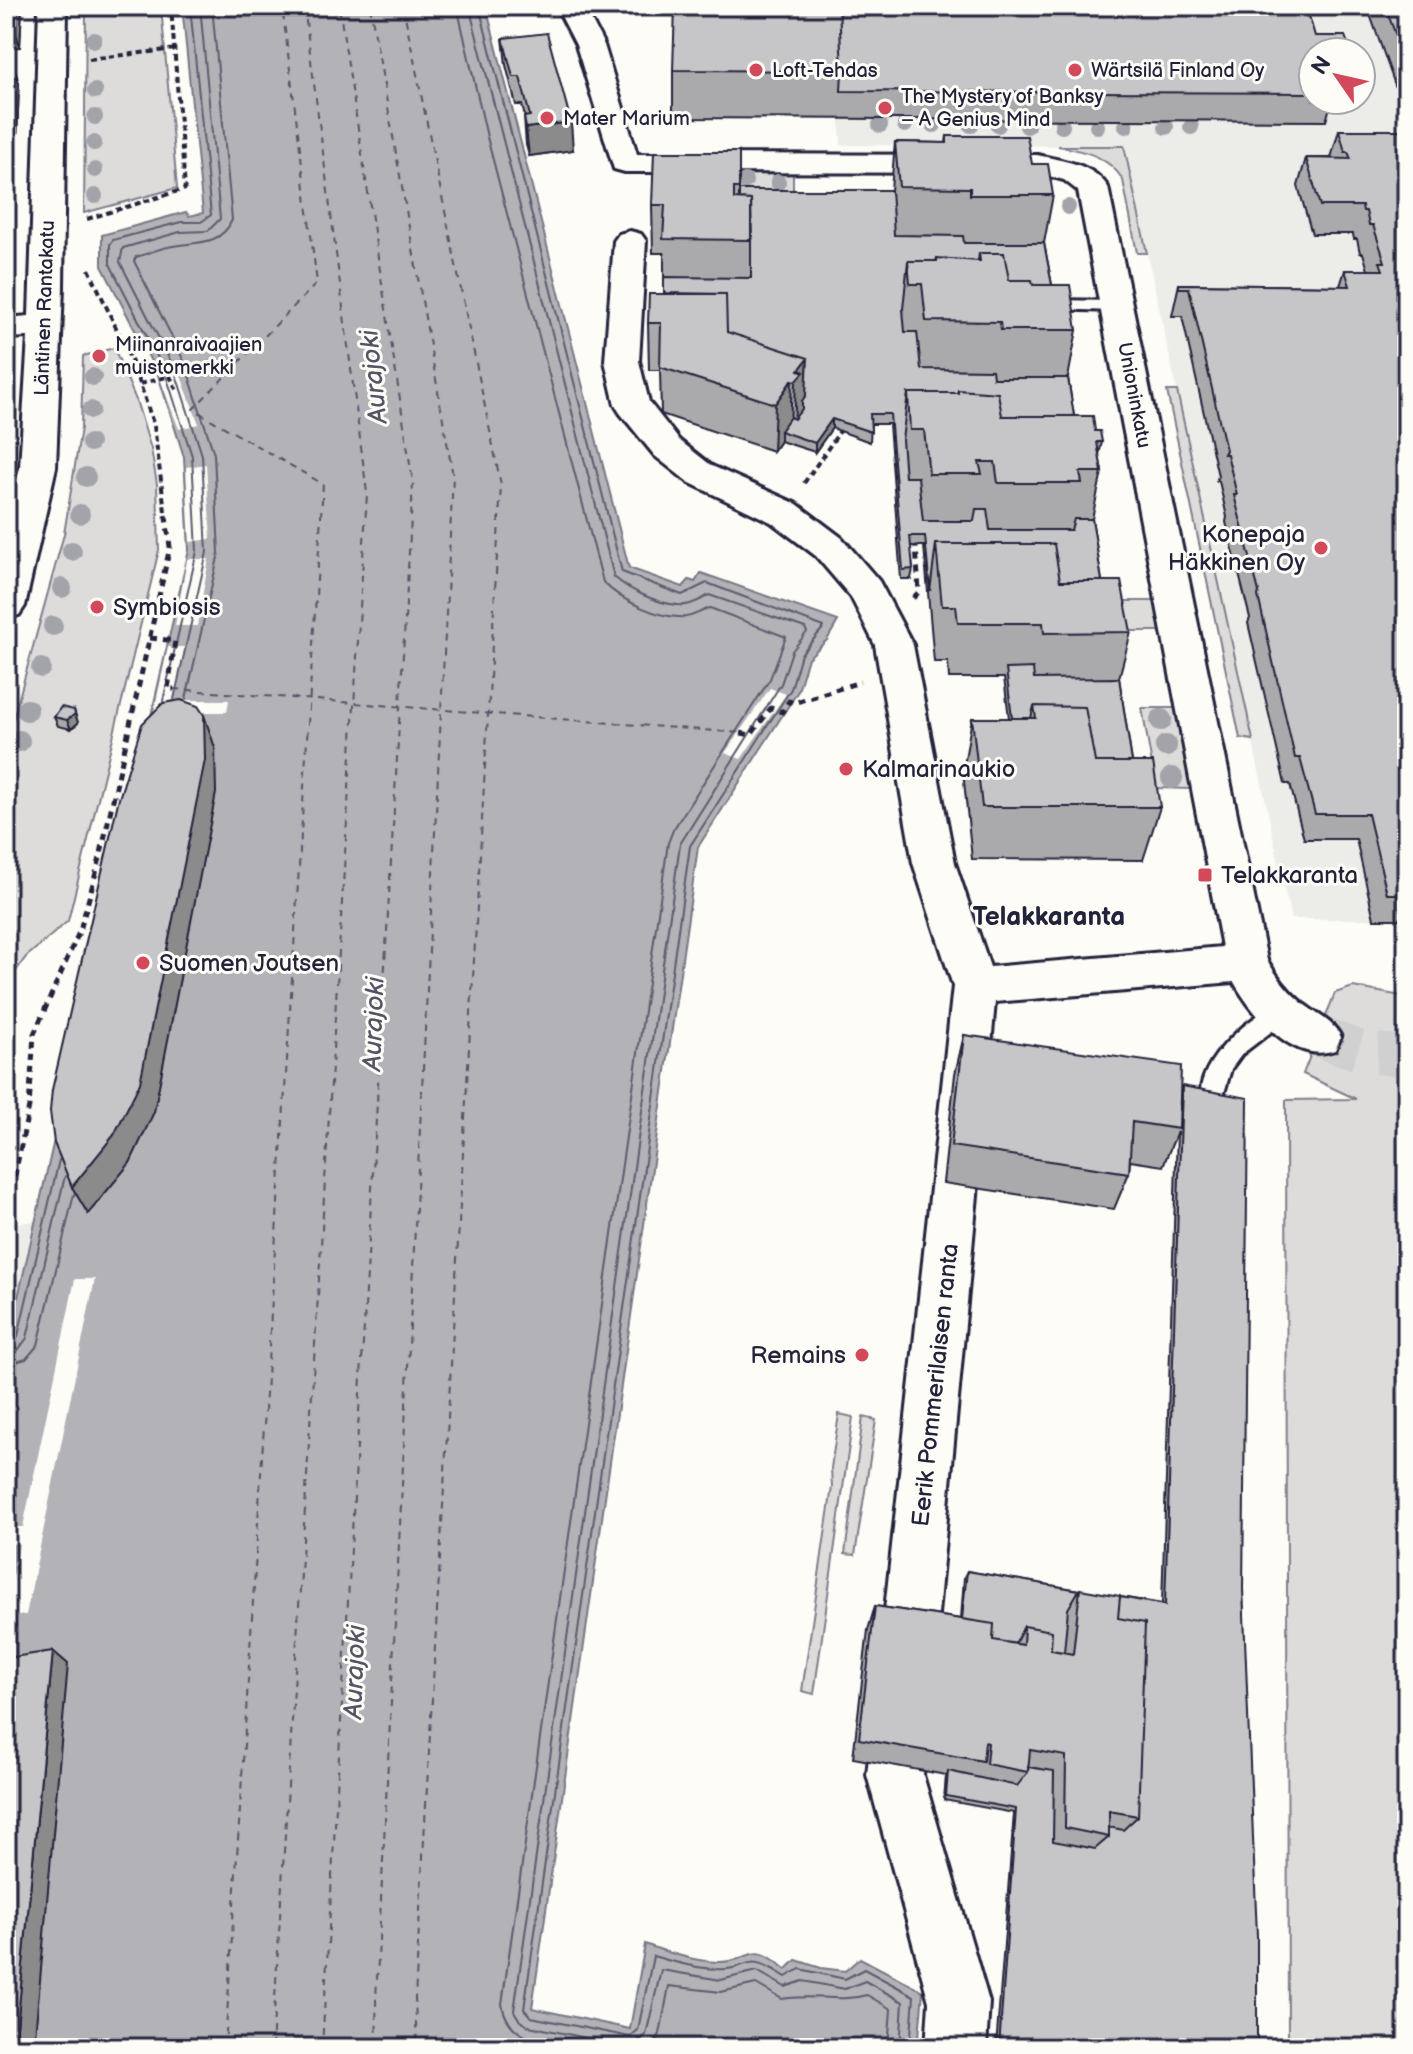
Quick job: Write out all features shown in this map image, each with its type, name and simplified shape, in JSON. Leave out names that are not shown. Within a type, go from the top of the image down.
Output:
[{"type":"street","name":"Läntinen Rantakatu","points":[[6,606],[38,467],[53,6]]},
{"type":"street","name":"Unioninkatu","points":[[570,6],[590,45],[625,163],[1037,164],[1066,169],[1088,182],[1096,197],[1246,963],[1257,984],[1281,1012],[1319,1037]]},
{"type":"street","points":[[630,241],[622,361],[632,405],[667,448],[700,474],[784,513],[829,547],[866,590],[894,645],[934,863],[975,986],[1246,963]]},
{"type":"street","points":[[6,328],[44,326]]},
{"type":"street","name":"Eerik Pommerilaisen ranta","points":[[956,2048],[959,2002],[895,1775],[975,986]]},
{"type":"lane","points":[[1052,305],[1117,306]]},
{"type":"lane","points":[[1212,1100],[1217,1071],[1231,1049],[1281,1012]]},
{"type":"path","points":[[75,222],[185,189],[171,6]]},
{"type":"path","points":[[76,60],[176,49]]},
{"type":"path","points":[[6,1219],[29,1107],[34,1034],[80,930],[99,862],[170,547],[159,452],[140,384],[87,264]]},
{"type":"path","points":[[140,384],[170,376],[177,391]]},
{"type":"path","points":[[821,456],[840,431]]},
{"type":"path","points":[[916,546],[919,579]]},
{"type":"path","points":[[150,638],[175,641],[168,689],[174,689]]},
{"type":"path","points":[[741,733],[751,735],[771,708],[782,712],[789,701],[793,703],[899,669]]},
{"type":"shaded area","points":[[86,6],[161,6],[177,188],[84,213]]},
{"type":"shaded area","points":[[833,6],[1407,6],[1407,919],[1291,919],[1124,146],[841,145]]},
{"type":"shaded area","points":[[1058,146],[1124,146],[1147,253],[1137,253],[1123,180],[1117,172],[1094,156]]},
{"type":"shaded area","points":[[660,174],[793,174],[793,191],[668,190]]},
{"type":"shaded area","points":[[114,348],[136,400],[151,449],[157,484],[159,550],[68,921],[26,957],[6,985],[6,745],[64,534],[81,428],[83,356]]},
{"type":"shaded area","points":[[1167,391],[1177,391],[1253,740],[1240,738]]},
{"type":"shaded area","points":[[1123,601],[1156,601],[1162,631],[1129,631]]},
{"type":"shaded area","points":[[1142,708],[1176,708],[1191,789],[1156,788]]},
{"type":"shaded area","points":[[1353,987],[1407,997],[1407,2048],[1288,2048],[1286,1100],[1356,1099],[1303,1074],[1335,993]]},
{"type":"shaded area","points":[[37,1221],[6,1350],[6,1224]]},
{"type":"shaded area","points":[[839,1414],[853,1417],[814,1694],[802,1691],[832,1487],[831,1468]]},
{"type":"shaded area","points":[[863,1417],[876,1420],[855,1555],[845,1554]]},
{"type":"water","name":"Aurajoki","points":[[182,6],[486,6],[629,568],[683,587],[689,580],[695,582],[701,573],[838,621],[827,640],[808,658],[798,691],[698,847],[532,2008],[630,2029],[645,1944],[680,1956],[718,1962],[758,1953],[766,1955],[786,1970],[796,1960],[845,1971],[860,1958],[923,1991],[918,2048],[6,2048],[6,1350],[189,550],[184,457],[158,375],[102,266],[102,235],[186,212],[189,216],[203,213]]},
{"type":"pier","points":[[178,368],[199,424],[179,429],[158,373]]},
{"type":"pier","points":[[206,464],[211,539],[190,542],[186,467]]},
{"type":"pier","points":[[187,559],[209,559],[197,626],[175,626]]},
{"type":"pier","points":[[168,647],[185,647],[174,700],[229,700],[227,712],[154,712]]},
{"type":"pier","points":[[770,688],[786,694],[741,759],[725,753]]},
{"type":"pier","points":[[75,1279],[95,1279],[26,1615],[6,1615],[19,1544],[6,1543],[6,1527],[23,1527]]},
{"type":"building","points":[[675,6],[839,6],[842,71],[673,70]]},
{"type":"building","name":"Wärtsilä Finland Oy","points":[[839,6],[1306,6],[1315,36],[1297,36],[1297,93],[841,91]]},
{"type":"building","points":[[1385,6],[1407,6],[1407,65]]},
{"type":"building","points":[[547,33],[571,122],[526,128],[524,117],[530,116],[520,77],[513,77],[503,38]]},
{"type":"building","name":"Konepaja Häkkinen Oy","points":[[1339,130],[1407,130],[1407,894],[1387,894],[1368,814],[1315,814],[1300,758],[1295,758],[1189,288],[1179,288],[1179,284],[1350,286],[1345,270],[1383,270],[1380,262],[1385,262],[1373,225],[1369,225],[1362,206],[1320,206],[1306,158],[1351,159],[1345,152]]},
{"type":"building","points":[[947,136],[1027,136],[1032,164],[1048,164],[1053,195],[970,195],[970,188],[899,187],[895,142],[947,143]]},
{"type":"building","points":[[654,152],[739,152],[739,188],[734,188],[734,199],[751,200],[752,240],[663,239],[665,205],[652,205]]},
{"type":"building","points":[[739,190],[891,190],[894,235],[963,236],[964,243],[1044,243],[1052,285],[1033,285],[1032,280],[1009,280],[1004,253],[979,253],[978,261],[937,258],[936,261],[908,261],[903,309],[905,332],[917,332],[921,369],[992,370],[993,378],[1068,378],[1074,416],[1002,416],[998,393],[958,390],[957,393],[908,393],[902,440],[905,477],[918,477],[923,521],[974,521],[976,509],[987,509],[990,530],[1071,530],[1074,519],[1092,519],[1102,581],[1060,581],[1054,544],[936,544],[930,591],[925,536],[910,536],[913,569],[903,570],[890,414],[870,414],[871,432],[832,419],[815,443],[780,431],[790,417],[794,419],[802,409],[808,358],[727,332],[726,294],[664,293],[664,277],[751,278],[751,200],[739,199]]},
{"type":"building","points":[[979,253],[1004,253],[1009,280],[1032,280],[1033,285],[1070,285],[1077,330],[1001,330],[1000,322],[926,321],[922,284],[910,284],[908,261],[937,261],[937,258],[980,261]]},
{"type":"building","points":[[649,294],[726,294],[727,332],[808,358],[799,370],[804,372],[796,381],[792,380],[775,404],[660,367],[661,323],[648,323]]},
{"type":"building","points":[[958,390],[998,393],[1002,416],[1093,416],[1095,431],[1100,431],[1102,442],[1097,442],[1102,472],[1080,472],[1082,483],[998,483],[995,462],[979,462],[982,474],[929,474],[924,430],[910,430],[908,393],[958,393]]},
{"type":"building","points":[[936,544],[1054,544],[1060,581],[1121,581],[1131,632],[1044,633],[1043,623],[958,623],[956,606],[942,606]]},
{"type":"building","points":[[1033,668],[1034,679],[1119,678],[1132,762],[1095,762],[1085,707],[1034,706],[1031,718],[1012,718],[1006,669]]},
{"type":"building","name":"Suomen Joutsen","points":[[181,700],[198,706],[204,715],[205,760],[140,1083],[114,1135],[72,1187],[54,1143],[50,1111],[52,1090],[118,802],[142,724],[163,703]]},
{"type":"building","points":[[1034,706],[1085,707],[1095,762],[1153,762],[1160,807],[982,807],[972,718],[1036,718]]},
{"type":"building","points":[[61,707],[74,710],[75,714],[67,720],[54,717]]},
{"type":"building","points":[[964,1035],[1181,1066],[1179,1129],[1132,1122],[1129,1173],[951,1146]]},
{"type":"building","points":[[1182,1086],[1248,1098],[1243,1590],[1257,1936],[1257,2048],[999,2048],[1016,1809],[946,1796],[948,1771],[1017,1786],[1028,1772],[1028,1767],[1054,1771],[1053,1841],[1095,1849],[1109,1837],[1109,1827],[1123,1830],[1138,1816],[1145,1623],[1118,1618],[1120,1597],[1165,1605]]},
{"type":"building","points":[[967,1571],[1079,1590],[1068,1609],[1064,1652],[1051,1650],[1052,1631],[1024,1626],[1015,1644],[993,1640],[994,1624],[962,1619]]},
{"type":"building","points":[[1080,1589],[1120,1596],[1118,1618],[1145,1623],[1138,1816],[1109,1811],[1109,1837],[1065,1828],[1066,1756],[1030,1750],[1028,1772],[986,1764],[988,1743],[985,1742],[983,1761],[859,1739],[875,1606],[994,1624],[993,1640],[1023,1645],[1024,1626],[1052,1631],[1051,1650],[1073,1654]]},
{"type":"building","points":[[53,1651],[15,2048],[6,2048],[6,1658]]},
{"type":"ferry route","points":[[282,6],[317,283],[193,409],[323,484],[309,700]]},
{"type":"ferry route","points":[[304,6],[367,493],[354,703]]},
{"type":"ferry route","points":[[339,6],[413,483],[400,707]]},
{"type":"ferry route","points":[[370,6],[453,476],[441,710]]},
{"type":"ferry route","points":[[403,6],[501,485],[488,713]]},
{"type":"ferry route","points":[[174,689],[309,700]]},
{"type":"ferry route","points":[[225,2048],[309,700]]},
{"type":"ferry route","points":[[309,700],[354,703]]},
{"type":"ferry route","points":[[272,2048],[354,703]]},
{"type":"ferry route","points":[[354,703],[400,707]]},
{"type":"ferry route","points":[[322,2048],[400,707]]},
{"type":"ferry route","points":[[400,707],[441,710]]},
{"type":"ferry route","points":[[377,2048],[376,1999],[441,710]]},
{"type":"ferry route","points":[[441,710],[488,713]]},
{"type":"ferry route","points":[[417,2048],[415,1998],[488,713]]},
{"type":"ferry route","points":[[488,713],[741,733]]},
{"type":"tunnel","points":[[1319,1037],[1366,1053],[1407,1056]]},
{"type":"place","name":"Loft-Tehdas","points":[[756,70]]},
{"type":"place","name":"Wärtsilä Finland Oy","points":[[1075,70]]},
{"type":"place","name":"The Mystery of Banksy – A Genius Mind","points":[[885,108]]},
{"type":"place","name":"Mater Marium","points":[[547,118]]},
{"type":"place","name":"Miinanraivaajien muistomerkki","points":[[99,356]]},
{"type":"place","name":"Konepaja Häkkinen Oy","points":[[1321,548]]},
{"type":"place","name":"Symbiosis","points":[[97,607]]},
{"type":"place","name":"Kalmarinaukio","points":[[846,769]]},
{"type":"place","name":"Telakkaranta","points":[[1205,875]]},
{"type":"place","name":"Suomen Joutsen","points":[[143,963]]},
{"type":"place","name":"Remains","points":[[862,1355]]},
{"type":"district","name":"Telakkaranta","points":[[1049,916]]}]
